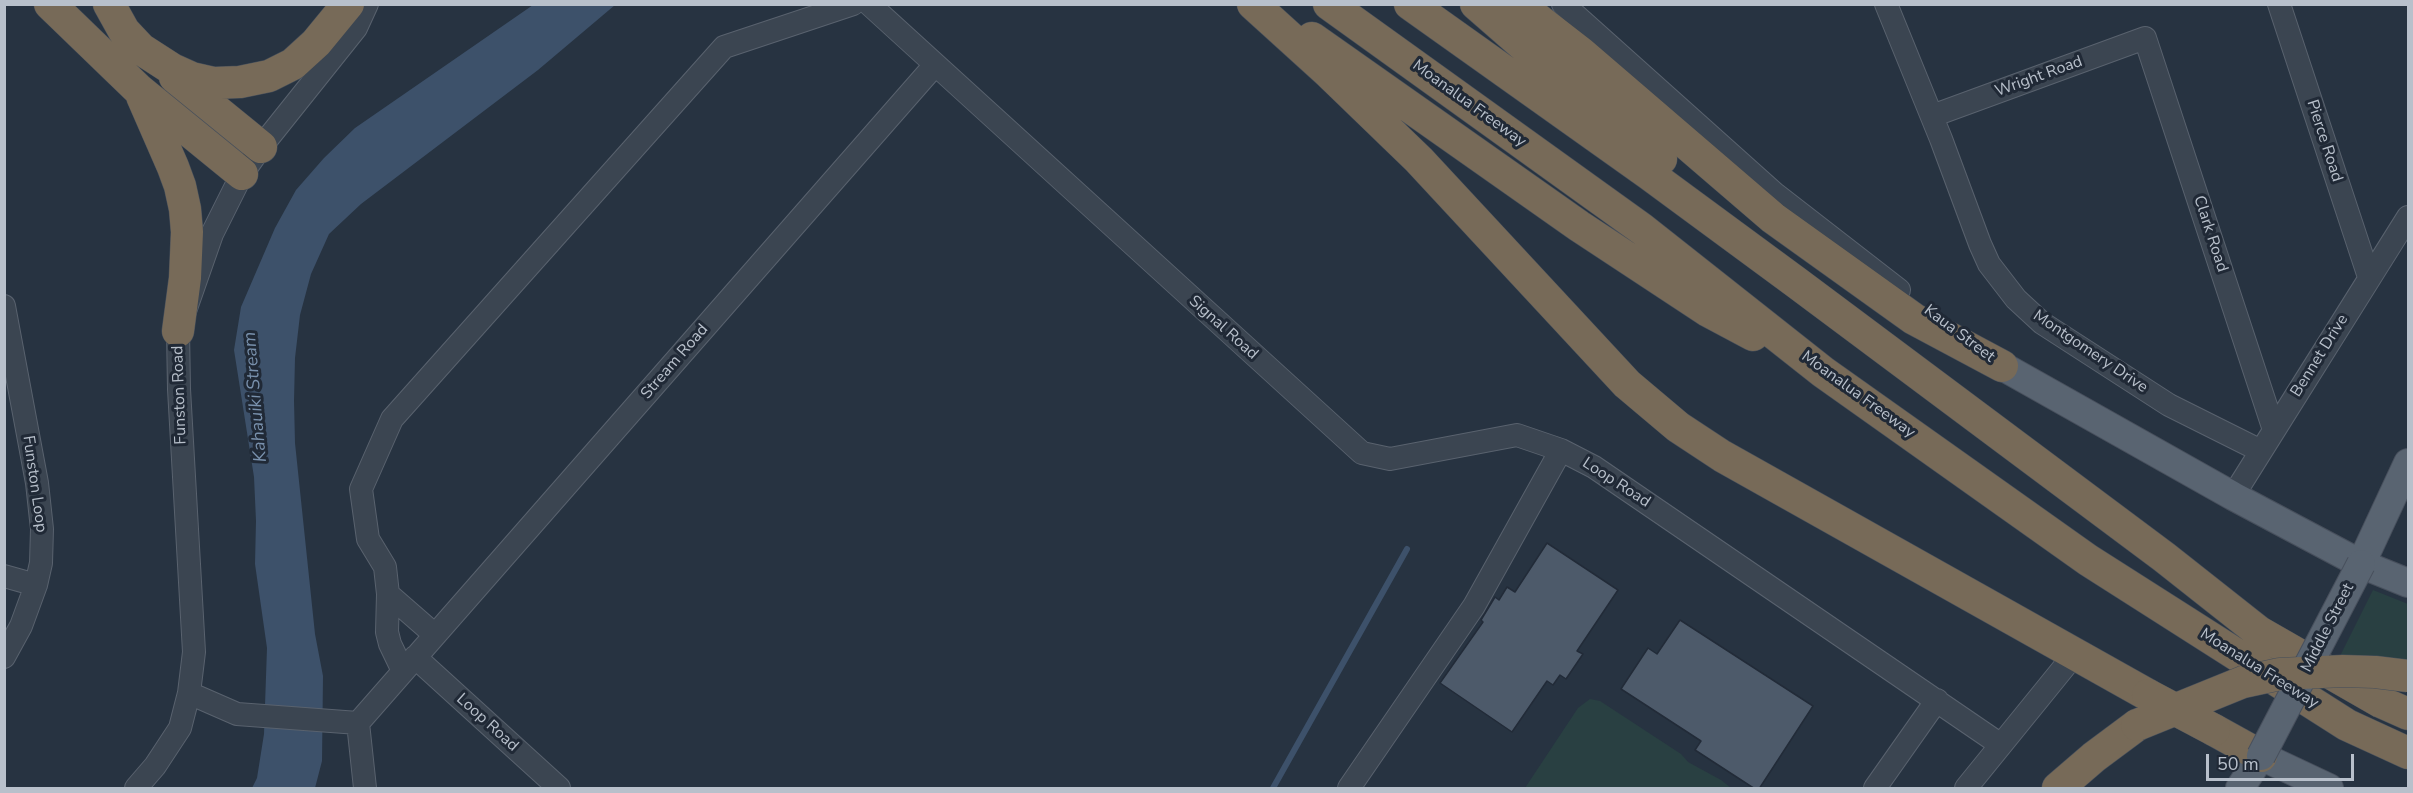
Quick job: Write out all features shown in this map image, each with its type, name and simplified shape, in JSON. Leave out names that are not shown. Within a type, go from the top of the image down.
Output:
[{"type":"highway","points":[[50,4],[139,90],[242,174]]},
{"type":"highway","points":[[109,4],[124,32],[141,50],[261,147]]},
{"type":"highway","points":[[141,50],[172,69],[192,78],[214,83],[240,82],[268,76],[292,64],[316,43],[348,4]]},
{"type":"highway","points":[[1253,4],[1328,72],[1419,160],[1627,384],[1678,427],[1722,456],[2074,655],[2261,756]]},
{"type":"highway","points":[[1261,4],[1345,58],[1579,226],[1708,311],[1823,372]]},
{"type":"highway","name":"Moanalua Freeway","points":[[1329,4],[1642,229],[1823,372],[2088,560],[2347,724],[2409,753]]},
{"type":"highway","name":"Moanalua Freeway","points":[[1410,4],[1797,283],[2155,550],[2259,632],[2381,702],[2409,714]]},
{"type":"highway","points":[[1476,4],[1547,66],[1669,166],[1797,283]]},
{"type":"highway","points":[[1518,4],[1581,52],[1782,225],[1914,319],[2002,366]]},
{"type":"highway","points":[[139,90],[173,167],[185,208],[187,232],[185,278],[178,332]]},
{"type":"highway","points":[[2058,789],[2094,757],[2137,725],[2243,682],[2280,674],[2343,671],[2409,676]]},
{"type":"main road","name":"Kaua Street","points":[[2002,366],[2233,496],[2361,564],[2409,583]]},
{"type":"main road","name":"Middle Street","points":[[2240,789],[2261,756],[2361,564],[2409,463]]},
{"type":"main road","points":[[2261,756],[2329,789]]},
{"type":"street","name":"Funston Road","points":[[136,789],[180,728],[189,693],[194,652],[179,389],[178,332],[212,234],[242,174],[356,28],[368,4]]},
{"type":"street","points":[[409,664],[390,644],[387,632],[388,594],[382,560],[368,538],[361,489],[392,419],[724,47],[853,4]]},
{"type":"street","name":"Signal Road","points":[[869,4],[934,66],[1362,453],[1390,459],[1516,435],[1561,450]]},
{"type":"street","name":"Kaua Street","points":[[1563,4],[1774,193],[1835,242],[2002,366]]},
{"type":"street","name":"Montgomery Drive","points":[[1886,4],[1932,116],[1980,244],[1995,273],[2016,299],[2042,322],[2169,405],[2261,451]]},
{"type":"street","name":"Pierce Road","points":[[2279,4],[2369,278]]},
{"type":"street","name":"Wright Road","points":[[1932,116],[2145,38]]},
{"type":"street","name":"Clark Road","points":[[2145,38],[2274,430]]},
{"type":"street","name":"Stream Road","points":[[358,723],[934,66]]},
{"type":"street","name":"Bennet Drive","points":[[2233,496],[2409,217]]},
{"type":"street","name":"Funston Loop","points":[[4,306],[41,514],[41,563],[36,585],[21,626],[4,657]]},
{"type":"street","points":[[1349,789],[1474,606],[1561,450]]},
{"type":"street","name":"Loop Road","points":[[1561,450],[1594,467],[2001,745]]},
{"type":"street","points":[[4,576],[36,585]]},
{"type":"street","points":[[388,594],[435,635]]},
{"type":"street","points":[[1966,789],[2074,655]]},
{"type":"street","name":"Loop Road","points":[[409,664],[559,789]]},
{"type":"street","points":[[189,693],[229,711],[245,715],[358,723],[365,789]]},
{"type":"street","points":[[1875,789],[1937,700]]},
{"type":"green space","points":[[2373,590],[2408,604],[2408,666],[2338,660]]},
{"type":"green space","points":[[1590,699],[1600,701],[1681,754],[1688,762],[1731,788],[1525,788],[1578,708]]},
{"type":"water","name":"Kahauiki Stream","points":[[533,5],[615,5],[538,70],[361,204],[329,234],[311,274],[300,315],[295,358],[294,401],[295,443],[315,634],[323,676],[322,761],[315,788],[252,788],[257,778],[264,734],[267,648],[255,564],[254,477],[234,350],[241,307],[275,228],[296,190],[324,158],[355,128]]},
{"type":"building","points":[[1547,543],[1618,590],[1577,651],[1583,654],[1566,679],[1560,675],[1553,685],[1547,681],[1512,732],[1440,683],[1483,622],[1481,620],[1495,597],[1499,600],[1507,587],[1515,592]]},
{"type":"building","points":[[1680,620],[1813,706],[1759,789],[1755,789],[1695,750],[1701,741],[1621,689],[1648,648],[1657,654]]},
{"type":"waterway","points":[[1273,788],[1407,549]]}]
